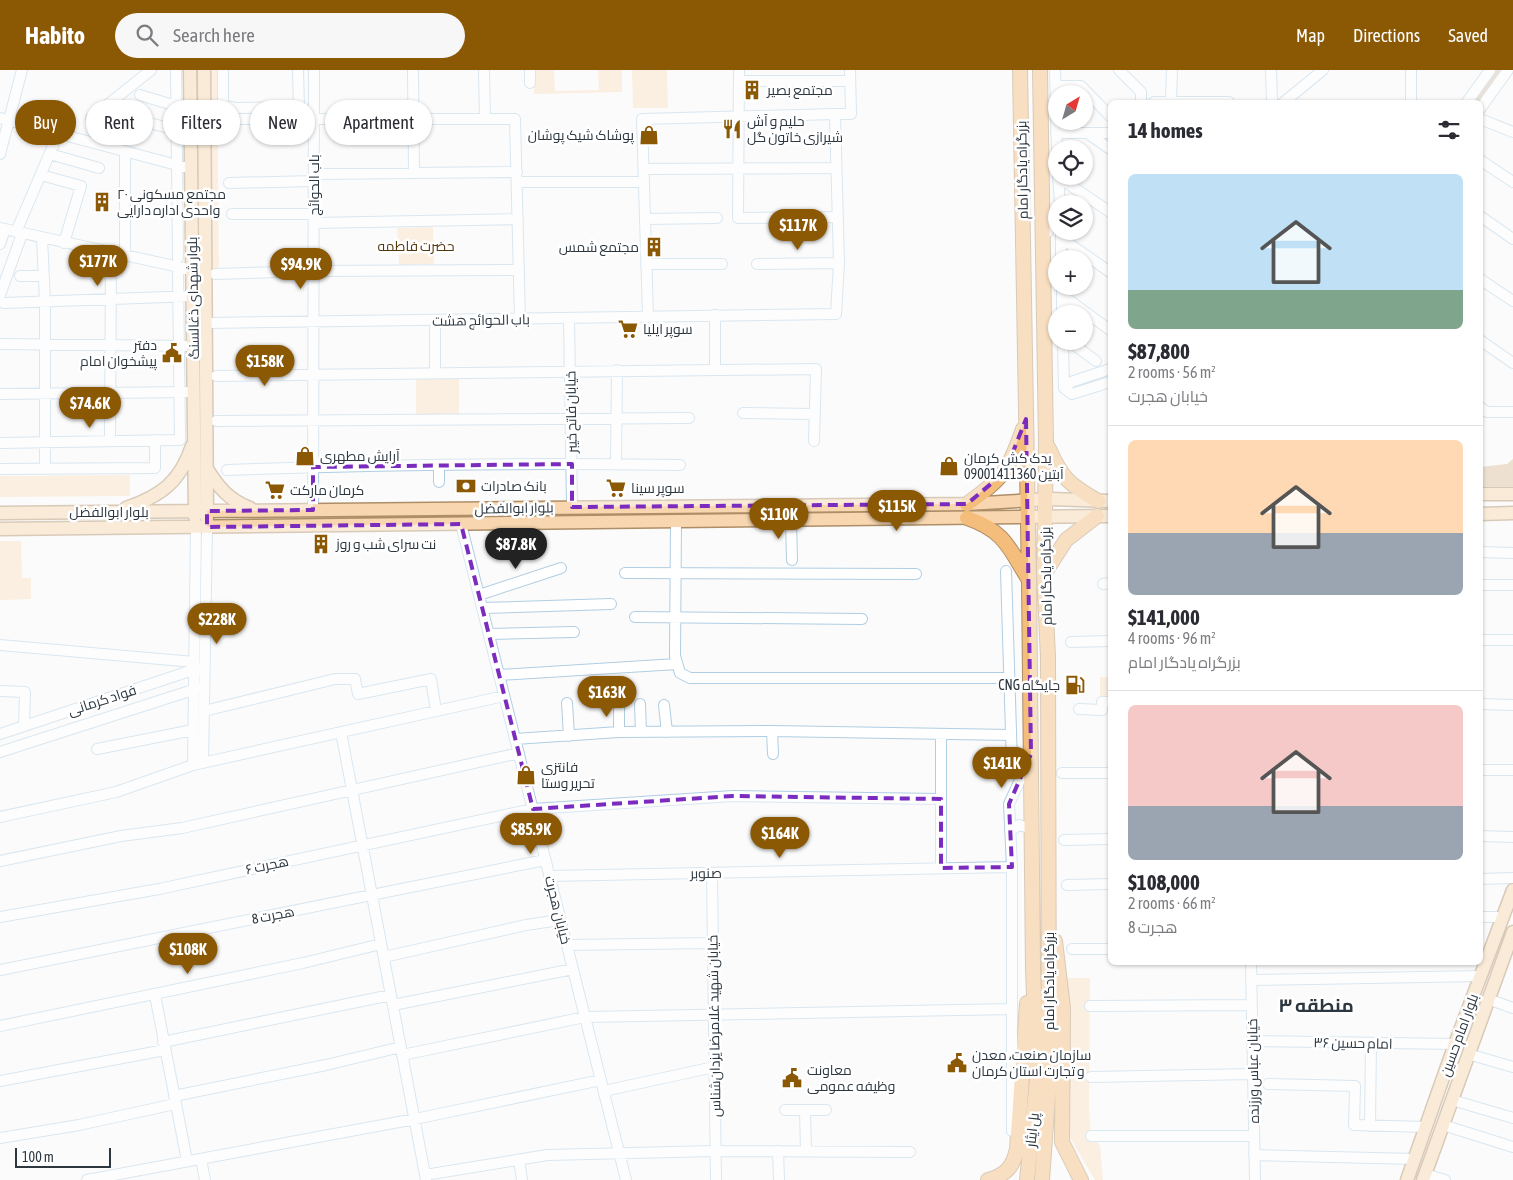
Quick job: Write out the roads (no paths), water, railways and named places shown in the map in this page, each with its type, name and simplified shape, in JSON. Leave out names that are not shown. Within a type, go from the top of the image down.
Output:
[{"type":"highway","name":"بزرگراه یادگار امام","points":[[1020,70],[1032,754],[1033,968],[1043,1082]]},
{"type":"highway","name":"بزرگراه یادگار امام","points":[[1040,70],[1046,442],[1044,574],[1048,657],[1048,911],[1043,1082]]},
{"type":"highway","points":[[967,504],[1006,472],[1012,462],[1026,418]]},
{"type":"highway","points":[[1046,442],[1060,472],[1077,489],[1104,501]]},
{"type":"highway","points":[[1044,574],[1066,540],[1104,516]]},
{"type":"highway","points":[[967,518],[986,524],[996,531],[1004,540],[1029,581]]},
{"type":"highway","points":[[1048,911],[1058,954],[1062,1008],[1062,1142],[1081,1180]]},
{"type":"highway","points":[[988,1180],[1007,1172],[1014,1164],[1018,1149],[1026,1006],[1033,968]]},
{"type":"highway","name":"پل ایثار","points":[[1027,1180],[1043,1082]]},
{"type":"highway","name":"پل ایثار","points":[[1042,1180],[1043,1082]]},
{"type":"main road","name":"بلوار شهدای ذغالسنگ","points":[[190,70],[192,169],[204,272],[193,296],[195,439],[201,527]]},
{"type":"main road","name":"بلوار شهدای ذغالسنگ","points":[[201,511],[207,468],[204,272],[204,70]]},
{"type":"main road","points":[[116,512],[148,500],[164,490],[180,474],[195,439]]},
{"type":"main road","points":[[207,468],[217,485],[233,501],[257,510]]},
{"type":"main road","points":[[1483,494],[1513,494]]},
{"type":"main road","name":"بلوار ابوالفضل","points":[[0,513],[967,504],[1046,499],[1104,501]]},
{"type":"main road","points":[[767,506],[767,520]]},
{"type":"main road","points":[[1483,514],[1513,513]]},
{"type":"main road","name":"بلوار ابوالفضل","points":[[0,529],[1104,516]]},
{"type":"main road","name":"بلوار امام حسین","points":[[1407,1180],[1455,1044],[1513,890]]},
{"type":"main road","name":"بلوار امام حسین","points":[[1424,1177],[1512,936]]},
{"type":"street","points":[[0,154],[4,119],[22,70]]},
{"type":"street","points":[[113,100],[150,70]]},
{"type":"street","points":[[176,70],[176,100]]},
{"type":"street","points":[[222,70],[223,103],[225,106],[236,108],[299,107],[298,70]]},
{"type":"street","name":"باب الحوائج","points":[[314,70],[314,100]]},
{"type":"street","points":[[413,70],[414,100]]},
{"type":"street","points":[[484,70],[485,119]]},
{"type":"street","points":[[530,70],[530,84]]},
{"type":"street","points":[[648,316],[642,118],[851,114],[850,70]]},
{"type":"street","points":[[1055,70],[1056,85]]},
{"type":"street","points":[[1119,70],[1141,92],[1141,100]]},
{"type":"street","points":[[1171,100],[1172,70]]},
{"type":"street","points":[[1272,70],[1272,100]]},
{"type":"street","points":[[1286,100],[1322,70]]},
{"type":"street","points":[[1411,70],[1412,100]]},
{"type":"street","points":[[1468,100],[1490,70]]},
{"type":"street","points":[[1483,105],[1508,70],[1513,73]]},
{"type":"street","points":[[837,216],[738,218],[739,75],[850,81]]},
{"type":"street","points":[[140,95],[163,102]]},
{"type":"street","points":[[1093,98],[1108,114]]},
{"type":"street","points":[[757,264],[839,263],[835,114]]},
{"type":"street","points":[[432,119],[516,119],[520,319]]},
{"type":"street","points":[[1483,120],[1513,132]]},
{"type":"street","points":[[1056,140],[1056,133],[1108,133]]},
{"type":"street","points":[[1087,133],[1108,148]]},
{"type":"street","points":[[76,139],[192,169]]},
{"type":"street","points":[[54,145],[40,175],[19,233],[2,299],[45,302],[193,296]]},
{"type":"street","points":[[176,145],[178,258]]},
{"type":"street","name":"باب الحوائج","points":[[313,510],[314,145]]},
{"type":"street","points":[[414,145],[414,173]]},
{"type":"street","points":[[125,152],[125,256]]},
{"type":"street","points":[[50,154],[99,168]]},
{"type":"street","points":[[1483,162],[1513,182]]},
{"type":"street","points":[[644,169],[836,168]]},
{"type":"street","points":[[229,182],[414,173],[644,182]]},
{"type":"street","points":[[40,175],[81,186],[64,243]]},
{"type":"street","points":[[1070,185],[1108,211]]},
{"type":"street","points":[[232,214],[314,219],[518,218]]},
{"type":"street","points":[[645,218],[717,218]]},
{"type":"street","points":[[1483,218],[1513,239]]},
{"type":"street","points":[[0,244],[2,229],[204,272],[519,270]]},
{"type":"street","points":[[1042,240],[1048,232]]},
{"type":"street","points":[[42,238],[45,302],[45,468]]},
{"type":"street","points":[[1068,240],[1108,270]]},
{"type":"street","points":[[110,441],[111,253]]},
{"type":"street","name":"باب الحوائج هشت","points":[[206,323],[313,323],[836,314],[839,263]]},
{"type":"street","points":[[646,264],[722,264]]},
{"type":"street","points":[[0,443],[180,440],[178,274]]},
{"type":"street","points":[[20,276],[44,276]]},
{"type":"street","points":[[1483,280],[1513,301]]},
{"type":"street","points":[[1067,295],[1107,328]]},
{"type":"street","points":[[715,315],[715,369]]},
{"type":"street","name":"خیابان فاتح خیبر","points":[[569,318],[572,507]]},
{"type":"street","points":[[435,320],[435,372]]},
{"type":"street","points":[[1483,342],[1513,362]]},
{"type":"street","points":[[0,344],[194,346]]},
{"type":"street","points":[[1063,350],[1064,388]]},
{"type":"street","points":[[1081,350],[1096,361]]},
{"type":"street","points":[[216,376],[570,370],[816,369],[814,441]]},
{"type":"street","points":[[616,370],[616,464]]},
{"type":"street","points":[[1064,388],[1071,382],[1108,370]]},
{"type":"street","points":[[1064,388],[1072,394],[1108,383]]},
{"type":"street","points":[[0,394],[194,392]]},
{"type":"street","points":[[1484,410],[1513,412]]},
{"type":"street","points":[[743,413],[815,414]]},
{"type":"street","points":[[216,421],[689,418]]},
{"type":"street","points":[[0,469],[155,468],[154,440]]},
{"type":"street","points":[[439,465],[439,482]]},
{"type":"street","points":[[227,470],[439,465],[680,465]]},
{"type":"street","points":[[791,520],[792,560]]},
{"type":"street","points":[[676,521],[677,574],[675,618],[677,664],[680,673],[690,678],[1010,678]]},
{"type":"street","name":"خیابان هجرت","points":[[461,524],[626,1180]]},
{"type":"street","points":[[198,764],[204,711],[194,666],[201,527]]},
{"type":"street","points":[[198,764],[193,730],[204,667],[201,527]]},
{"type":"street","points":[[1483,552],[1513,553]]},
{"type":"street","points":[[479,595],[561,568]]},
{"type":"street","points":[[1006,571],[1012,764]]},
{"type":"street","points":[[625,573],[916,574]]},
{"type":"street","points":[[1483,585],[1513,585]]},
{"type":"street","points":[[482,608],[612,604]]},
{"type":"street","points":[[635,617],[862,619]]},
{"type":"street","points":[[488,634],[574,632]]},
{"type":"street","points":[[1483,640],[1513,640]]},
{"type":"street","points":[[1071,642],[1108,641]]},
{"type":"street","points":[[0,645],[194,666]]},
{"type":"street","points":[[499,675],[677,664]]},
{"type":"street","name":"فواد کرمانی","points":[[0,734],[194,666],[204,667]]},
{"type":"street","points":[[204,711],[335,679],[355,679],[358,694],[431,679],[436,711]]},
{"type":"street","name":"فواد کرمانی","points":[[0,752],[199,688]]},
{"type":"street","points":[[0,691],[25,692],[24,726]]},
{"type":"street","points":[[0,817],[116,792],[198,764],[504,696]]},
{"type":"street","points":[[1079,709],[1102,710],[1102,702],[1108,702]]},
{"type":"street","points":[[567,703],[569,736]]},
{"type":"street","points":[[619,703],[619,732]]},
{"type":"street","points":[[640,704],[640,732]]},
{"type":"street","points":[[1483,704],[1513,705]]},
{"type":"street","points":[[664,705],[667,732]]},
{"type":"street","points":[[97,749],[193,730]]},
{"type":"street","points":[[515,739],[619,732],[772,731],[1011,735]]},
{"type":"street","points":[[772,731],[773,754]]},
{"type":"street","points":[[341,732],[426,1178],[547,1155],[715,1151],[910,1152]]},
{"type":"street","points":[[941,734],[942,868]]},
{"type":"street","points":[[0,861],[121,836],[182,828],[519,753]]},
{"type":"street","points":[[1012,1135],[1012,867],[1009,804],[1032,754]]},
{"type":"street","points":[[1483,770],[1513,770]]},
{"type":"street","points":[[1062,773],[1108,773]]},
{"type":"street","name":"هجرت ۶","points":[[0,917],[159,888],[533,809],[733,796],[941,798]]},
{"type":"street","points":[[1010,831],[1019,826],[1033,829]]},
{"type":"street","points":[[1483,836],[1513,837]]},
{"type":"street","points":[[1064,840],[1108,839]]},
{"type":"street","name":"هجرت 8","points":[[0,970],[545,860]]},
{"type":"street","name":"صنوبر","points":[[550,876],[1012,867]]},
{"type":"street","name":"خیابان شهید غلامرضا یزدان‌شناس","points":[[712,872],[716,1180]]},
{"type":"street","points":[[1483,879],[1513,878]]},
{"type":"street","points":[[1067,885],[1108,884]]},
{"type":"street","points":[[1483,917],[1503,917]]},
{"type":"street","points":[[384,957],[526,925],[560,920]]},
{"type":"street","points":[[0,1026],[303,964],[381,944]]},
{"type":"street","points":[[567,945],[713,944]]},
{"type":"street","points":[[1072,949],[1108,949]]},
{"type":"street","name":"خیابان عباس ورزنده","points":[[1251,965],[1255,1180]]},
{"type":"street","points":[[0,1081],[392,1000],[573,969]]},
{"type":"street","points":[[1251,980],[1481,976]]},
{"type":"street","points":[[155,995],[187,1161]]},
{"type":"street","points":[[1488,999],[1513,1008]]},
{"type":"street","points":[[1090,1006],[1252,1005]]},
{"type":"street","points":[[0,1138],[79,1125],[174,1100],[326,1065],[585,1017],[1012,1010]]},
{"type":"street","name":"امام حسین ۳۶","points":[[1252,1041],[1455,1044]]},
{"type":"street","points":[[1370,1126],[1371,1043]]},
{"type":"street","points":[[1468,1054],[1513,1067]]},
{"type":"street","points":[[604,1092],[714,1067]]},
{"type":"street","points":[[1091,1077],[1253,1074]]},
{"type":"street","points":[[87,1180],[415,1119],[601,1080]]},
{"type":"street","points":[[1268,1084],[1355,1086],[1354,1125],[1426,1126]]},
{"type":"street","points":[[1452,1100],[1513,1118]]},
{"type":"street","points":[[785,1110],[826,1110]]},
{"type":"street","points":[[805,1110],[806,1151]]},
{"type":"street","points":[[1443,1125],[1513,1147]]},
{"type":"street","points":[[1091,1136],[1254,1136]]},
{"type":"street","points":[[778,1151],[779,1180]]},
{"type":"street","points":[[1254,1155],[1415,1159]]},
{"type":"street","points":[[201,1158],[205,1180]]},
{"type":"street","points":[[519,1160],[522,1180]]},
{"type":"street","points":[[1424,1177],[1445,1180]]},
{"type":"place","name":"مجتمع بصیر","points":[[752,90]]},
{"type":"place","name":"حلیم و آش شیرازی خاتون گل","points":[[732,129]]},
{"type":"place","name":"پوشاک شیک پوشان","points":[[649,135]]},
{"type":"place","name":"مجتمع مسکونی ۲۰ واحدی اداره دارایی","points":[[102,202]]},
{"type":"place","name":"مجتمع شمس","points":[[654,247]]},
{"type":"place","name":"سوپر ایلیا","points":[[628,329]]},
{"type":"place","name":"دفتر پیشخوان امام","points":[[172,353]]},
{"type":"place","name":"آرایش مطهری","points":[[305,456]]},
{"type":"place","name":"یدک کش کرمان آبتین 09001411360","points":[[949,466]]},
{"type":"place","name":"بانک صادرات","points":[[466,486]]},
{"type":"place","name":"سوپر سینا","points":[[616,488]]},
{"type":"place","name":"کرمان مارکت","points":[[275,490]]},
{"type":"place","name":"نت سرای شب و روز","points":[[321,544]]},
{"type":"place","name":"CNG جایگاه","points":[[1075,685]]},
{"type":"place","name":"فانتزی تحریر وستا","points":[[526,775]]},
{"type":"place","name":"سازمان صنعت، معدن و تجارت استان کرمان","points":[[957,1063]]},
{"type":"place","name":"معاونت وظیفه عمومی","points":[[792,1078]]},
{"type":"district","name":"منطقه ۳","points":[[1316,1005]]},
{"type":"park label","name":"حضرت فاطمه","points":[[416,246]]}]
